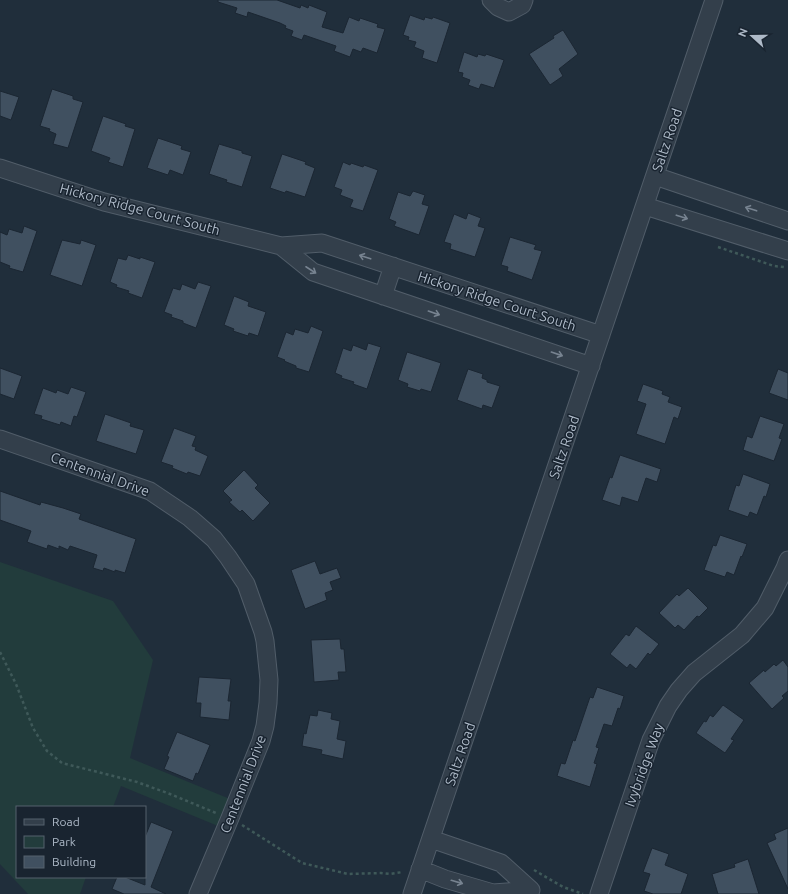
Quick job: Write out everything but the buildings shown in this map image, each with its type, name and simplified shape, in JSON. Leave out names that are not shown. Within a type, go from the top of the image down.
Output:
[{"type":"street","points":[[491,0],[498,7],[509,12],[522,5],[524,0]]},
{"type":"street","name":"Saltz Road","points":[[412,894],[714,0]]},
{"type":"street","name":"Hickory Ridge Court South","points":[[0,168],[104,202],[281,246],[322,243],[601,335]]},
{"type":"street","points":[[655,176],[788,221]]},
{"type":"street","points":[[645,206],[788,251]]},
{"type":"street","name":"Hickory Ridge Court South","points":[[281,246],[313,272],[591,366]]},
{"type":"street","points":[[383,296],[393,266]]},
{"type":"street","name":"Centennial Drive","points":[[0,439],[150,490],[190,518],[214,539],[246,584],[263,632],[269,680],[268,703],[261,741],[198,894]]},
{"type":"street","name":"Ivybridge Way","points":[[599,894],[651,740],[668,706],[679,690],[694,673],[742,635],[765,608],[786,568],[788,560]]},
{"type":"street","points":[[431,839],[501,864],[537,892]]},
{"type":"street","points":[[420,869],[445,879],[493,892],[537,892]]},
{"type":"path","points":[[0,652],[16,684],[33,728],[47,752],[62,763],[137,782],[170,794],[211,812],[230,818],[302,863],[348,874],[390,874],[420,869]]},
{"type":"green space","points":[[0,562],[113,601],[153,660],[130,758],[230,799],[218,826],[121,786],[113,806],[16,806],[16,878],[86,878],[80,894],[28,894],[0,864]]}]
